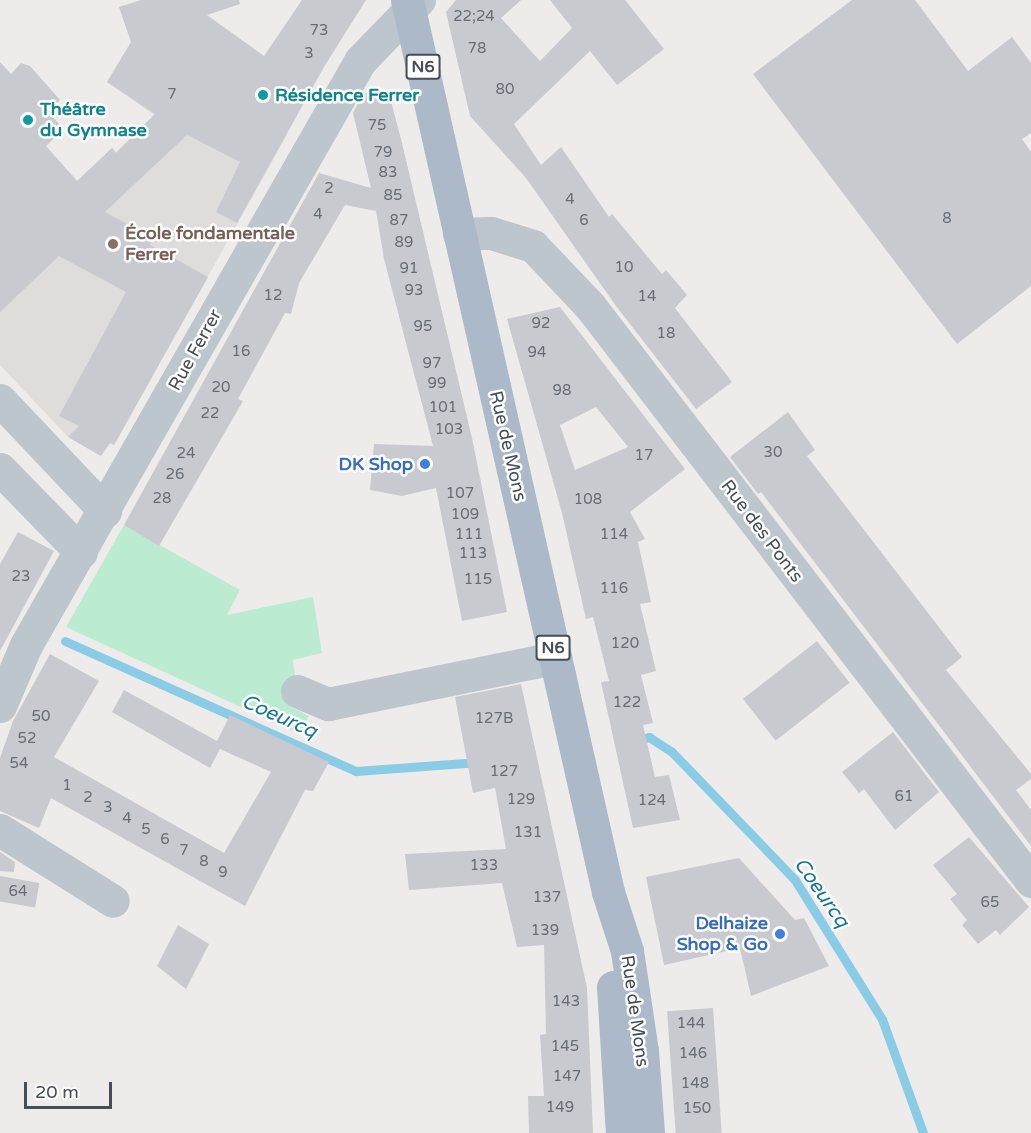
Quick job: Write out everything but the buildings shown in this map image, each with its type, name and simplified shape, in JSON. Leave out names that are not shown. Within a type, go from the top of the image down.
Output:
[{"type":"main road","name":"Rue de Mons","points":[[412,2],[459,234],[608,892],[627,951],[642,1051],[648,1133]]},
{"type":"main road","name":"Rue de Mons","points":[[608,892],[622,1133]]},
{"type":"street","name":"Rue Ferrer","points":[[2,697],[26,645],[105,511],[360,61],[412,2]]},
{"type":"street","name":"Rue des Ponts","points":[[459,234],[491,233],[533,246],[590,306],[1031,881]]},
{"type":"street","points":[[0,400],[105,511]]},
{"type":"street","points":[[0,469],[81,552]]},
{"type":"street","points":[[297,691],[328,704],[555,658]]},
{"type":"street","points":[[0,830],[113,901]]},
{"type":"shaded area","name":"École fondamentale Ferrer","points":[[132,41],[234,105],[288,133],[114,445],[110,443],[101,456],[68,437],[0,365],[0,237],[55,157],[78,181],[112,148],[116,152],[154,115],[107,82]]},
{"type":"green space","points":[[124,525],[240,590],[227,615],[313,597],[322,653],[293,660],[297,691],[289,706],[309,716],[300,734],[66,627]]},
{"type":"waterway","name":"Coeurcq","points":[[65,641],[356,771],[479,762]]},
{"type":"waterway","name":"Coeurcq","points":[[635,741],[649,737],[672,752],[795,880],[882,1019],[923,1133]]},
{"type":"place","name":"Résidence Ferrer","points":[[263,95]]},
{"type":"place","name":"Théâtre du Gymnase","points":[[28,120]]},
{"type":"place","name":"École fondamentale Ferrer","points":[[113,244]]},
{"type":"place","name":"DK Shop","points":[[425,464]]},
{"type":"place","name":"Delhaize Shop & Go","points":[[780,934]]}]
